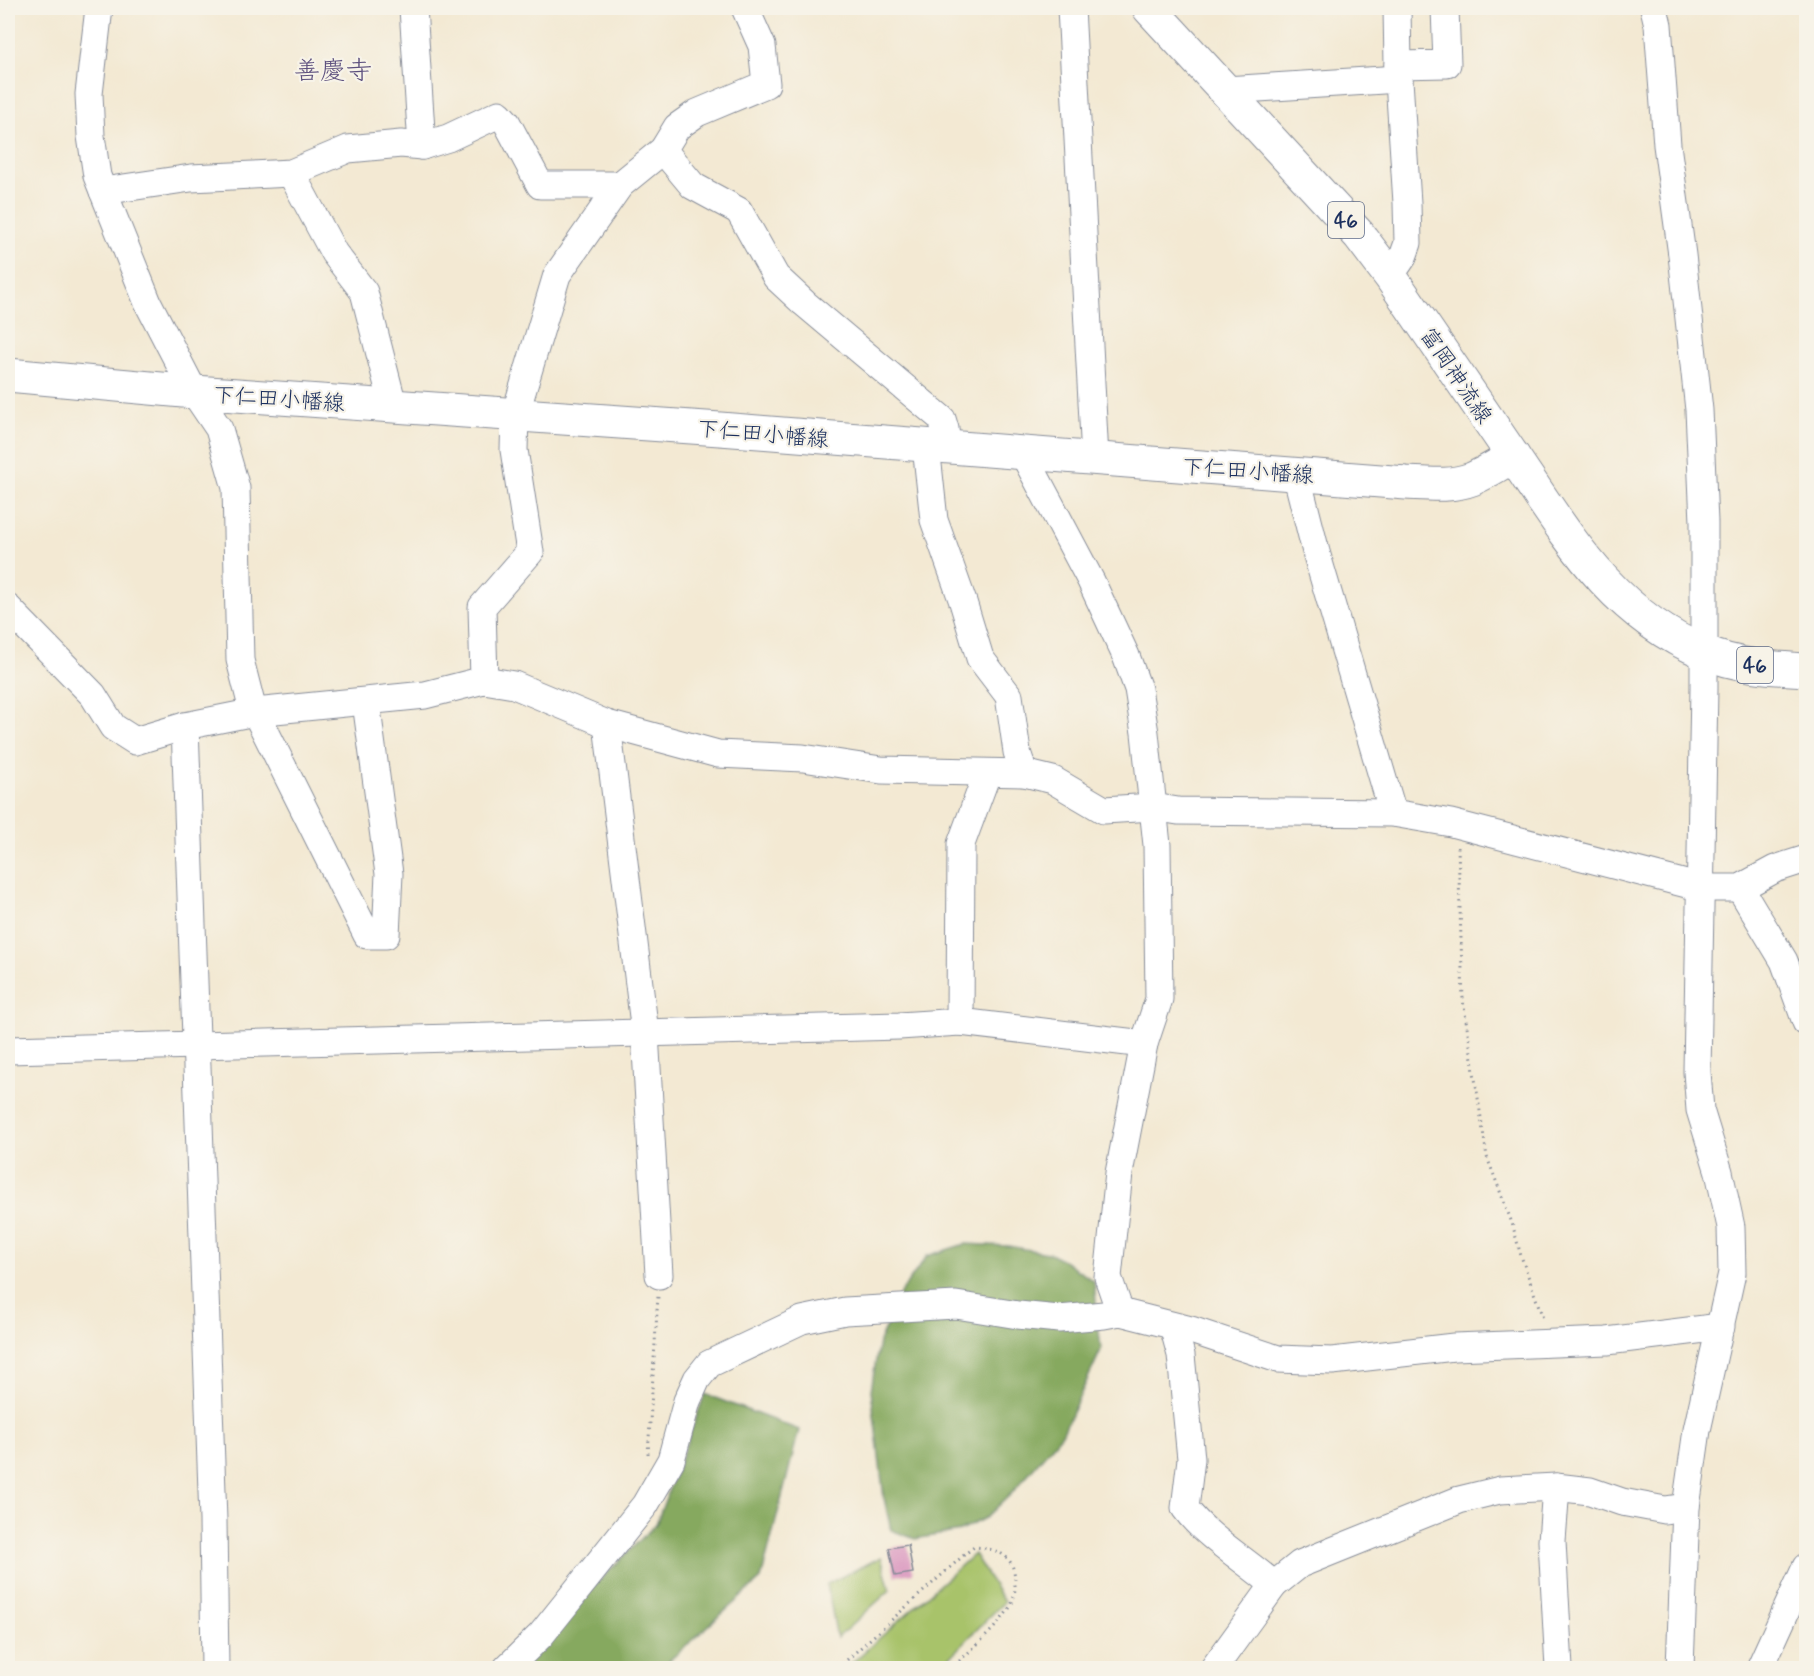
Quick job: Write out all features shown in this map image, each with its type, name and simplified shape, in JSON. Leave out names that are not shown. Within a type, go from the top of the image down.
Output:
[{"type":"main road","name":"富岡神流線","points":[[1149,8],[1359,235],[1390,276],[1571,542],[1607,585],[1632,609],[1704,653],[1775,669],[1806,670]]},
{"type":"main road","name":"下仁田小幡線","points":[[8,375],[194,392],[709,428],[1440,485],[1472,479],[1513,456]]},
{"type":"street","points":[[99,8],[89,94],[97,176],[148,303],[194,392],[219,429],[236,488],[240,660],[255,712],[367,935],[386,935],[389,874],[366,702]]},
{"type":"street","points":[[413,8],[422,146]]},
{"type":"street","points":[[484,680],[482,607],[530,552],[514,450],[515,415],[557,275],[620,185],[663,150],[677,127],[697,113],[766,84],[762,46],[745,8]]},
{"type":"street","points":[[1071,8],[1095,458]]},
{"type":"street","points":[[1390,276],[1403,257],[1408,243],[1398,72],[1398,8]]},
{"type":"street","points":[[1227,90],[1398,72],[1447,64],[1445,8]]},
{"type":"street","points":[[1654,8],[1658,25],[1667,145],[1699,410],[1704,522],[1702,888],[1697,1072],[1700,1110],[1719,1172],[1731,1227],[1732,1273],[1697,1430],[1686,1507],[1680,1668]]},
{"type":"street","points":[[103,191],[191,177],[291,173],[348,149],[401,144],[422,146],[458,134],[499,114],[507,123],[540,185],[620,185]]},
{"type":"street","points":[[663,150],[693,186],[739,211],[776,277],[942,419],[945,429],[936,447],[934,520],[980,658],[1009,696],[1017,752],[1024,773]]},
{"type":"street","points":[[291,173],[334,253],[364,292],[393,405]]},
{"type":"street","points":[[1023,453],[1091,581],[1126,656],[1138,689],[1154,807],[1157,845],[1159,999],[1144,1044],[1119,1173],[1108,1277],[1120,1312]]},
{"type":"street","points":[[1296,473],[1316,552],[1393,813]]},
{"type":"street","points":[[8,608],[93,695],[112,727],[135,741],[185,726],[255,712],[425,695],[484,680],[514,685],[607,724],[718,754],[803,758],[881,770],[1024,773],[1053,780],[1104,810],[1154,807],[1178,811],[1393,813],[1457,824],[1702,888],[1740,888],[1775,869],[1806,859]]},
{"type":"street","points":[[607,724],[645,1033],[659,1275]]},
{"type":"street","points":[[185,726],[213,1520],[215,1668]]},
{"type":"street","points":[[960,1022],[961,844],[987,774]]},
{"type":"street","points":[[1740,888],[1784,961],[1806,1022]]},
{"type":"street","points":[[8,1050],[960,1022],[1144,1044]]},
{"type":"street","points":[[507,1668],[541,1635],[645,1505],[671,1460],[687,1401],[696,1379],[710,1364],[802,1320],[845,1311],[956,1305],[1018,1316],[1059,1319],[1120,1312],[1278,1359],[1332,1361],[1454,1347],[1606,1341],[1721,1327]]},
{"type":"street","points":[[1173,1326],[1180,1355],[1191,1459],[1185,1508],[1194,1520],[1274,1585]]},
{"type":"street","points":[[1214,1668],[1274,1585],[1300,1564],[1459,1500],[1500,1490],[1556,1487],[1590,1491],[1622,1502],[1665,1510],[1686,1507]]},
{"type":"street","points":[[1556,1487],[1552,1541],[1559,1668]]},
{"type":"street","points":[[1760,1668],[1806,1567]]},
{"type":"path","points":[[1457,824],[1463,1000],[1487,1157],[1512,1223],[1544,1321],[1548,1342]]},
{"type":"path","points":[[654,1487],[647,1468],[659,1275]]},
{"type":"path","points":[[838,1668],[965,1554],[974,1547],[989,1548],[1005,1556],[1013,1566],[1015,1588],[1012,1605],[1003,1618],[952,1668]]},
{"type":"green space","points":[[965,1244],[1008,1246],[1053,1254],[1094,1281],[1101,1350],[1062,1434],[1013,1492],[987,1517],[960,1531],[915,1539],[891,1530],[884,1498],[871,1390],[879,1342],[901,1292],[927,1256]]},
{"type":"green space","points":[[705,1394],[799,1430],[761,1579],[661,1668],[512,1668],[656,1524]]},
{"type":"green space","points":[[974,1554],[1004,1602],[939,1668],[846,1668]]},
{"type":"green space","points":[[881,1557],[890,1590],[837,1638],[827,1584]]},
{"type":"building","points":[[908,1545],[913,1573],[895,1576],[889,1548]]},
{"type":"district","name":"善慶寺","points":[[333,70]]}]
